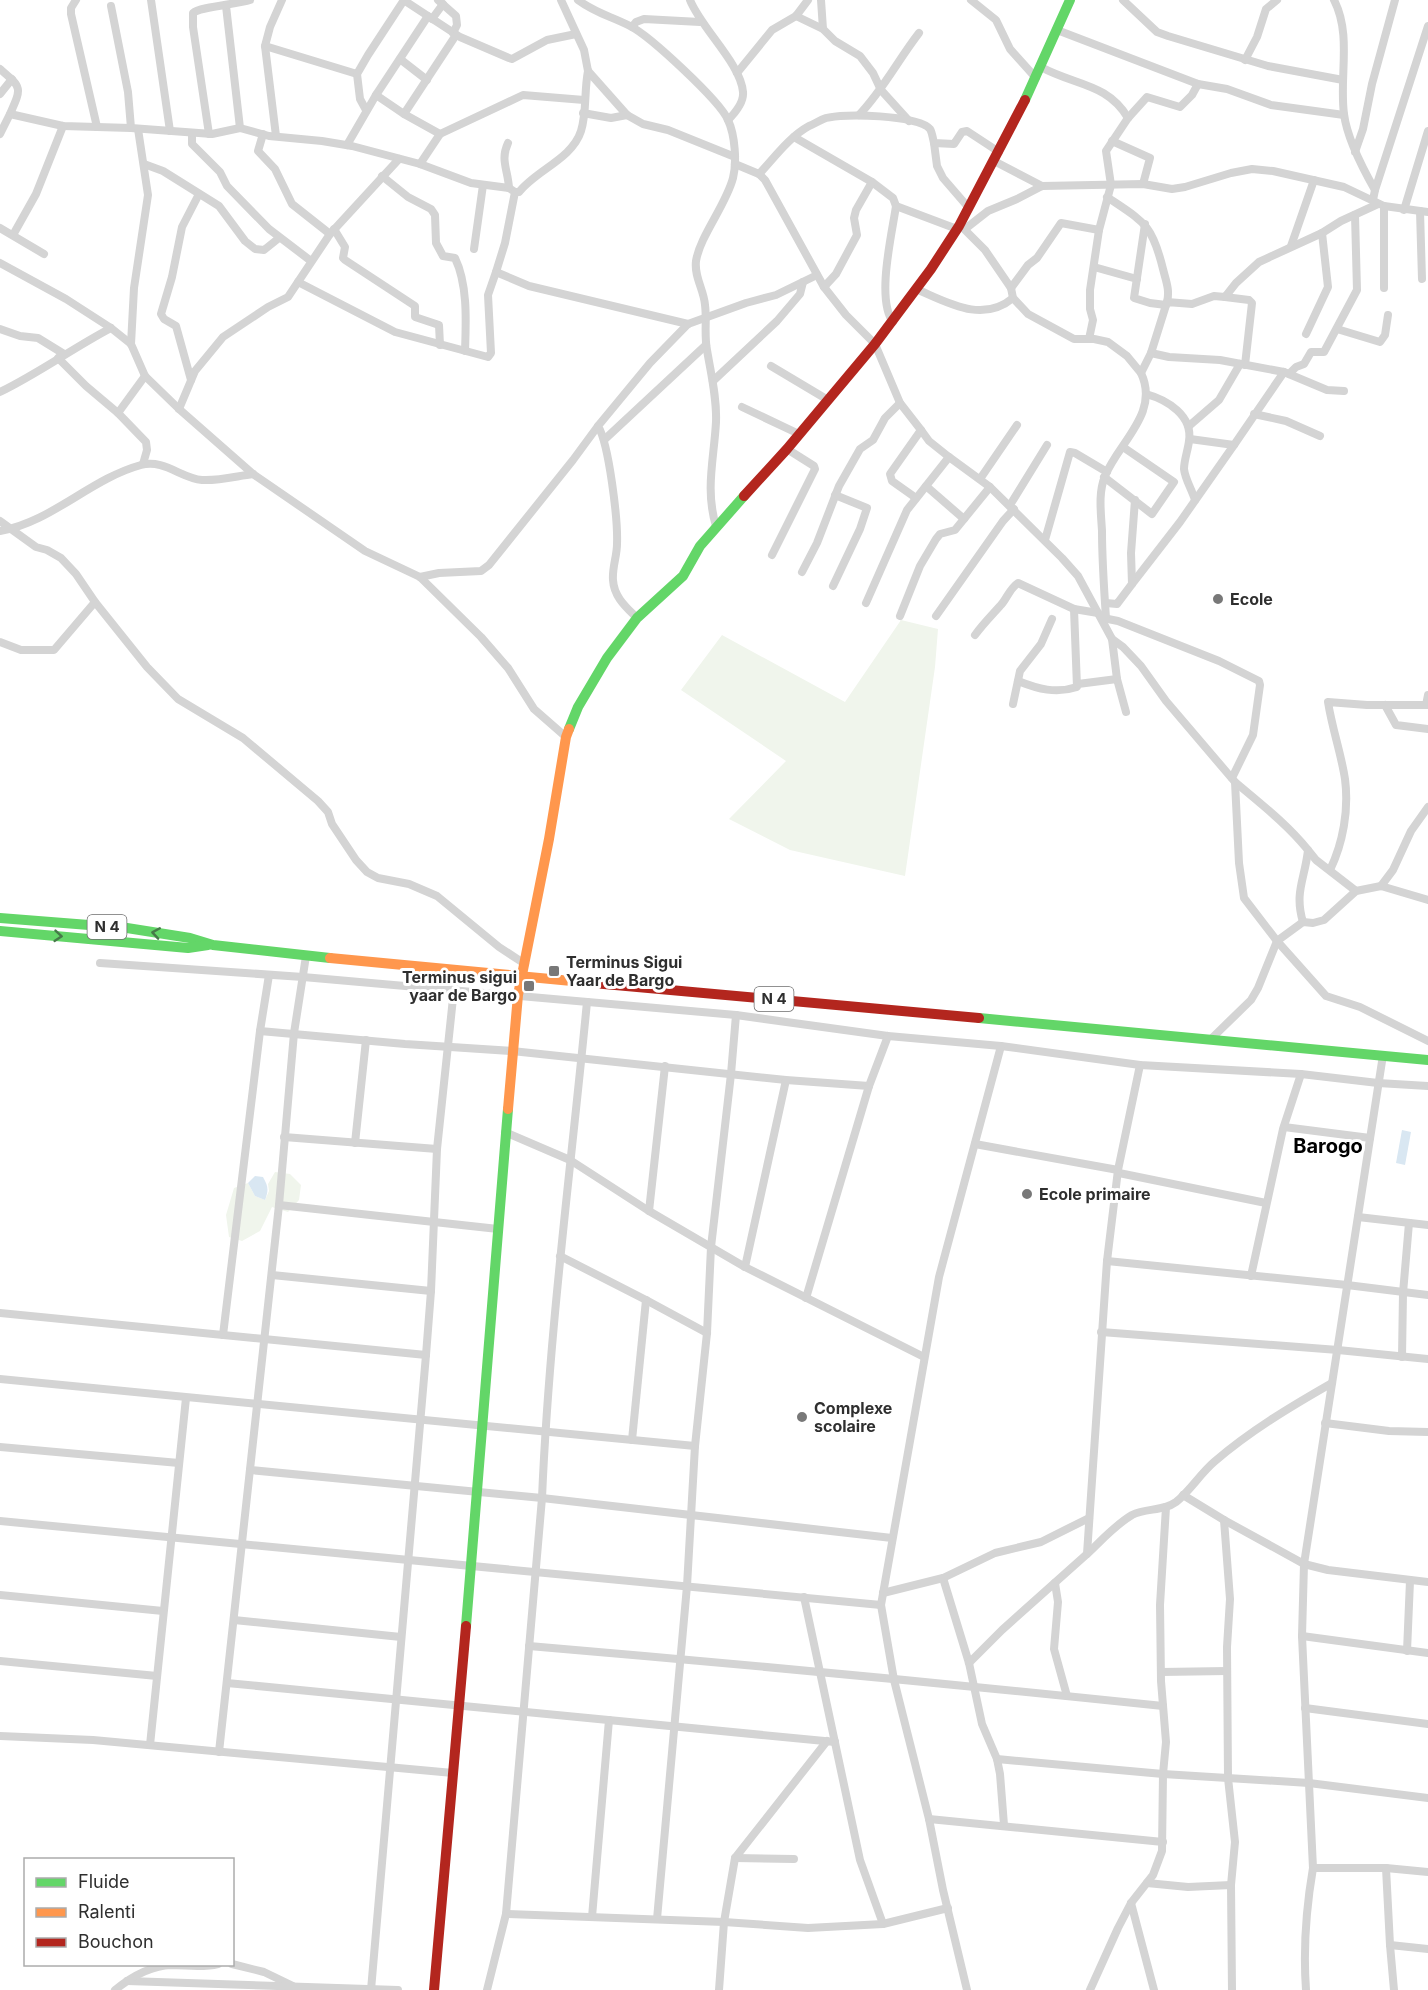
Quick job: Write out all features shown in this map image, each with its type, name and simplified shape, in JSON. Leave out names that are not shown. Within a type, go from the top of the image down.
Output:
[{"type":"main road","points":[[434,1990],[483,1426],[512,1051],[518,995],[549,839],[566,737],[578,706],[607,658],[637,618],[683,576],[700,546],[716,526],[787,449],[893,322],[960,228],[968,207],[997,157],[1036,78],[1070,0]]},
{"type":"main road","name":"N 4","points":[[0,918],[127,928],[190,938],[213,945],[306,956],[1428,1060]]},
{"type":"main road","name":"N 4","points":[[0,931],[188,948],[213,945]]},
{"type":"street","points":[[76,0],[71,8],[97,127]]},
{"type":"street","points":[[151,0],[170,131]]},
{"type":"street","points":[[208,134],[193,13],[198,9],[226,6],[250,0]]},
{"type":"street","points":[[276,136],[265,46],[270,27],[282,0]]},
{"type":"street","points":[[366,110],[360,99],[357,74],[404,0],[454,34],[512,59],[547,40],[576,34]]},
{"type":"street","points":[[10,114],[63,126],[208,134],[240,128],[263,134],[347,145],[420,164],[453,177],[519,192],[566,153],[580,133],[588,71],[584,50],[561,0]]},
{"type":"street","points":[[578,0],[594,12],[632,27],[673,60],[718,105],[728,120],[735,161],[729,190],[696,260],[696,274],[705,302],[706,345],[713,381],[716,420],[710,497],[710,507],[716,526]]},
{"type":"street","points":[[690,0],[700,22],[737,73],[743,92],[740,105],[728,120]]},
{"type":"street","points":[[737,73],[772,30],[796,16],[808,0]]},
{"type":"street","points":[[821,0],[823,29]]},
{"type":"street","points":[[972,0],[996,20],[1010,50],[1036,78]]},
{"type":"street","points":[[1123,0],[1161,33],[1268,66],[1343,80]]},
{"type":"street","points":[[1245,60],[1257,37],[1266,9],[1277,0]]},
{"type":"street","points":[[1334,0],[1342,21],[1344,115],[1356,152],[1375,190],[1384,288]]},
{"type":"street","points":[[1356,152],[1395,0]]},
{"type":"street","points":[[347,145],[366,110],[440,2],[456,16],[457,24],[454,34],[404,114]]},
{"type":"street","points":[[111,6],[134,129],[144,164],[148,195],[134,288],[130,344]]},
{"type":"street","points":[[226,6],[240,128]]},
{"type":"street","points":[[796,16],[823,29],[835,41],[860,56],[873,73],[881,90],[909,121]]},
{"type":"street","points":[[632,27],[636,22],[644,19],[700,22]]},
{"type":"street","points":[[1375,190],[1428,26]]},
{"type":"street","points":[[1057,30],[1198,84],[1227,89],[1271,105],[1344,115]]},
{"type":"street","points":[[859,115],[881,90],[902,55],[919,33]]},
{"type":"street","points":[[265,46],[357,74]]},
{"type":"street","points":[[400,59],[427,80]]},
{"type":"street","points":[[1041,67],[1108,96],[1118,103],[1128,118]]},
{"type":"street","points":[[0,69],[17,83],[19,91],[0,134]]},
{"type":"street","points":[[588,71],[627,115],[643,124],[668,130],[735,161],[759,174],[765,180],[816,275],[846,315],[875,344],[900,403],[929,441],[990,487],[1045,540],[1078,576],[1102,616],[1112,639],[1126,712]]},
{"type":"street","points":[[0,94],[12,79]]},
{"type":"street","points":[[1089,339],[1093,320],[1090,309],[1099,230],[1110,185],[1106,152],[1128,118],[1148,97],[1180,107],[1192,95],[1198,84]]},
{"type":"street","points":[[376,95],[440,135]]},
{"type":"street","points":[[420,164],[440,135],[523,95],[584,100]]},
{"type":"street","points":[[583,113],[611,118],[627,115]]},
{"type":"street","points":[[759,174],[794,137],[807,127],[826,118],[859,115],[909,121],[930,130],[937,166],[943,178],[968,207]]},
{"type":"street","points":[[13,235],[36,194],[63,126]]},
{"type":"street","points":[[934,142],[951,145],[962,132],[967,131],[997,157],[1042,186]]},
{"type":"street","points":[[1404,210],[1428,131]]},
{"type":"street","points":[[192,133],[192,144],[220,172],[227,186],[279,238],[310,261]]},
{"type":"street","points":[[263,134],[258,151],[275,170],[292,204],[332,232],[345,247],[343,258],[415,306],[415,317],[439,326],[440,345]]},
{"type":"street","points":[[794,137],[872,182],[894,198],[896,206],[885,282],[887,310],[893,322]]},
{"type":"street","points":[[1112,141],[1150,158],[1143,184]]},
{"type":"street","points":[[298,282],[395,332],[488,357],[491,353],[488,295],[505,243],[512,190],[503,159],[503,152],[508,143]]},
{"type":"street","points":[[179,409],[195,371],[223,337],[268,307],[288,297],[310,261],[332,232],[399,159]]},
{"type":"street","points":[[144,164],[163,171],[219,206],[245,241],[255,249],[264,250],[279,238]]},
{"type":"street","points":[[960,228],[988,211],[1042,186],[1143,184],[1179,188],[1251,169],[1273,171],[1352,189],[1378,203],[1404,210],[1424,212],[1422,279]]},
{"type":"street","points":[[382,176],[408,197],[435,214],[438,249],[443,256],[455,258],[461,272],[466,313],[465,351]]},
{"type":"street","points":[[1291,246],[1314,180]]},
{"type":"street","points":[[824,287],[836,274],[857,235],[854,218],[856,210],[872,182]]},
{"type":"street","points":[[474,249],[483,185]]},
{"type":"street","points":[[191,380],[176,326],[160,314],[172,277],[182,227],[200,194]]},
{"type":"street","points":[[1107,197],[1145,224],[1151,232],[1159,252],[1169,292],[1151,353],[1141,373]]},
{"type":"street","points":[[1225,297],[1258,262],[1323,233],[1341,221],[1378,203]]},
{"type":"street","points":[[896,206],[960,228],[985,250],[1011,288],[1013,298],[1028,314],[1074,339],[1101,340],[1115,346],[1132,361],[1141,373],[1146,394],[1142,417],[1106,475],[1101,498],[1106,603],[1102,616]]},
{"type":"street","points":[[1106,603],[1118,604],[1195,500],[1254,414],[1287,373],[1304,364],[1311,352],[1315,350],[1324,352],[1354,297],[1358,285],[1355,215]]},
{"type":"street","points":[[1011,288],[1028,265],[1037,258],[1061,223],[1099,230]]},
{"type":"street","points":[[1145,224],[1135,299],[1167,304],[1192,304],[1214,296],[1249,300],[1252,303],[1242,364],[1219,400],[1189,426]]},
{"type":"street","points":[[0,228],[44,254]]},
{"type":"street","points":[[1306,334],[1328,287],[1323,233]]},
{"type":"street","points":[[0,263],[66,299],[111,328],[130,344],[146,376],[179,409],[253,474],[365,551],[420,577],[481,637],[508,668],[534,709],[566,737]]},
{"type":"street","points":[[1094,267],[1137,279]]},
{"type":"street","points":[[496,272],[529,286],[688,324]]},
{"type":"street","points":[[420,577],[439,573],[481,571],[489,565],[650,363],[688,324],[706,316],[726,312],[746,303],[776,295],[816,275]]},
{"type":"street","points":[[713,381],[777,321],[800,294],[803,282]]},
{"type":"street","points":[[916,289],[973,311],[998,308],[1013,298]]},
{"type":"street","points":[[1337,329],[1380,342],[1385,335],[1388,315]]},
{"type":"street","points":[[0,392],[35,374],[61,356],[111,328]]},
{"type":"street","points":[[0,329],[20,336],[38,338],[61,356],[86,386],[118,413],[146,442],[147,450],[143,464]]},
{"type":"street","points":[[604,441],[706,345]]},
{"type":"street","points":[[1151,353],[1169,357],[1207,358],[1242,364],[1287,373],[1327,390],[1344,391]]},
{"type":"street","points":[[771,366],[828,400]]},
{"type":"street","points":[[118,413],[146,376]]},
{"type":"street","points":[[1045,540],[1070,452],[1075,453],[1106,475],[1152,513],[1184,468],[1190,439],[1189,426],[1180,413],[1163,401],[1146,394]]},
{"type":"street","points":[[802,572],[817,543],[835,495],[860,449],[873,440],[885,418],[900,403]]},
{"type":"street","points":[[742,407],[799,434]]},
{"type":"street","points":[[1254,414],[1286,421],[1320,436]]},
{"type":"street","points":[[981,479],[1017,425]]},
{"type":"street","points":[[598,426],[604,441],[610,472],[618,544],[612,581],[619,600],[637,618]]},
{"type":"street","points":[[916,498],[892,481],[890,474],[921,430]]},
{"type":"street","points":[[1190,439],[1234,445]]},
{"type":"street","points":[[936,616],[1003,521],[1047,445]]},
{"type":"street","points":[[1123,447],[1174,482]]},
{"type":"street","points":[[772,555],[815,469],[814,466],[787,449]]},
{"type":"street","points":[[866,603],[901,521],[949,457]]},
{"type":"street","points":[[0,531],[13,529],[48,514],[116,474],[143,464],[167,467],[200,480],[253,474]]},
{"type":"street","points":[[1184,468],[1195,500]]},
{"type":"street","points":[[926,486],[964,519]]},
{"type":"street","points":[[900,616],[920,566],[936,539],[940,534],[955,530],[990,487]]},
{"type":"street","points":[[833,586],[860,529],[867,508],[835,495]]},
{"type":"street","points":[[1132,584],[1131,553],[1135,500]]},
{"type":"street","points":[[0,521],[36,547],[61,558],[76,574],[95,602],[147,667],[178,699],[243,738],[318,801],[328,812],[332,824],[356,860],[367,872],[378,878],[409,884],[437,896],[499,947],[525,964]]},
{"type":"street","points":[[975,635],[1017,584],[1074,609],[1102,616],[1219,661],[1259,681],[1253,735],[1233,780],[1244,898],[1277,941],[1326,996],[1360,1007],[1428,1041]]},
{"type":"street","points":[[0,642],[21,650],[54,650],[95,602]]},
{"type":"street","points":[[1074,609],[1078,684]]},
{"type":"street","points":[[1013,704],[1022,668],[1041,644],[1052,620]]},
{"type":"street","points":[[1112,639],[1141,666],[1166,700],[1233,780],[1272,812],[1308,850],[1356,891]]},
{"type":"street","points":[[1018,681],[1037,689],[1051,691],[1076,688],[1078,684],[1118,679]]},
{"type":"street","points":[[1330,870],[1342,841],[1346,794],[1328,702],[1427,705],[1428,695]]},
{"type":"street","points":[[1384,705],[1396,725],[1428,729]]},
{"type":"street","points":[[1381,886],[1428,807]]},
{"type":"street","points":[[1303,922],[1298,907],[1298,896],[1308,850]]},
{"type":"street","points":[[1211,1039],[1251,1000],[1277,941],[1303,922],[1313,923],[1324,920],[1356,891],[1381,886],[1428,900]]},
{"type":"street","points":[[219,1752],[272,1275],[294,1033],[306,956]]},
{"type":"street","points":[[100,963],[303,977],[736,1015],[888,1036],[1001,1046],[1140,1065],[1301,1074],[1428,1086]]},
{"type":"street","points":[[371,1990],[426,1355],[437,1149],[456,970]]},
{"type":"street","points":[[223,1335],[260,1030],[269,975]]},
{"type":"street","points":[[487,1990],[506,1914],[536,1572],[560,1256],[587,1002]]},
{"type":"street","points":[[657,1919],[687,1586],[695,1446],[707,1333],[711,1247],[736,1015]]},
{"type":"street","points":[[260,1030],[512,1051],[786,1080],[869,1086]]},
{"type":"street","points":[[806,1298],[869,1086],[888,1036]]},
{"type":"street","points":[[355,1143],[366,1040]]},
{"type":"street","points":[[967,1990],[929,1819],[894,1680],[881,1605],[939,1277],[1001,1046]]},
{"type":"street","points":[[1306,1990],[1304,1938],[1306,1905],[1313,1868],[1302,1636],[1304,1564],[1383,1055]]},
{"type":"street","points":[[1087,1554],[1107,1261],[1119,1172],[1140,1065]]},
{"type":"street","points":[[649,1211],[665,1066]]},
{"type":"street","points":[[1251,1276],[1284,1127],[1301,1074]]},
{"type":"street","points":[[745,1267],[786,1080]]},
{"type":"street","points":[[1284,1127],[1370,1138]]},
{"type":"street","points":[[505,1132],[570,1160],[649,1211],[745,1267],[924,1357]]},
{"type":"street","points":[[284,1137],[437,1149]]},
{"type":"street","points":[[975,1144],[1266,1203]]},
{"type":"street","points":[[279,1205],[434,1220],[498,1229]]},
{"type":"street","points":[[1358,1217],[1428,1224]]},
{"type":"street","points":[[1402,1357],[1403,1293],[1409,1223]]},
{"type":"street","points":[[560,1256],[707,1333]]},
{"type":"street","points":[[1107,1261],[1428,1295]]},
{"type":"street","points":[[272,1275],[431,1291]]},
{"type":"street","points":[[632,1440],[646,1300]]},
{"type":"street","points":[[0,1312],[426,1355]]},
{"type":"street","points":[[1101,1332],[1428,1359]]},
{"type":"street","points":[[0,1379],[695,1446]]},
{"type":"street","points":[[969,1663],[1002,1630],[1132,1516],[1148,1509],[1166,1507],[1176,1501],[1211,1464],[1265,1423],[1332,1383]]},
{"type":"street","points":[[150,1745],[186,1398]]},
{"type":"street","points":[[1325,1423],[1389,1431],[1428,1432]]},
{"type":"street","points":[[0,1447],[178,1464]]},
{"type":"street","points":[[250,1470],[542,1498],[892,1538]]},
{"type":"street","points":[[1183,1495],[1304,1564],[1328,1570],[1428,1582]]},
{"type":"street","points":[[1090,1990],[1131,1903],[1147,1883],[1161,1859],[1166,1742],[1161,1672],[1160,1605],[1166,1507]]},
{"type":"street","points":[[883,1593],[944,1578],[995,1553],[1041,1542],[1089,1518]]},
{"type":"street","points":[[1224,1520],[1230,1599],[1227,1671],[1228,1778],[1235,1842],[1232,1885],[1232,1990]]},
{"type":"street","points":[[0,1521],[881,1605]]},
{"type":"street","points":[[944,1578],[975,1686],[982,1724],[997,1759],[1004,1826]]},
{"type":"street","points":[[1407,1651],[1410,1581]]},
{"type":"street","points":[[1055,1583],[1058,1602],[1054,1649],[1067,1696]]},
{"type":"street","points":[[0,1595],[164,1611]]},
{"type":"street","points":[[804,1597],[831,1741],[860,1860],[884,1924]]},
{"type":"street","points":[[234,1620],[401,1637]]},
{"type":"street","points":[[1302,1636],[1428,1653]]},
{"type":"street","points":[[529,1646],[819,1670],[894,1680],[975,1686],[1163,1706]]},
{"type":"street","points":[[0,1661],[157,1676]]},
{"type":"street","points":[[1161,1672],[1227,1671]]},
{"type":"street","points":[[227,1683],[831,1741]]},
{"type":"street","points":[[1305,1708],[1428,1724]]},
{"type":"street","points":[[592,1917],[609,1720]]},
{"type":"street","points":[[0,1736],[93,1740],[453,1773]]},
{"type":"street","points":[[719,1990],[724,1922],[735,1858],[831,1741]]},
{"type":"street","points":[[997,1759],[1163,1774],[1309,1783],[1428,1798]]},
{"type":"street","points":[[929,1819],[1163,1842]]},
{"type":"street","points":[[735,1858],[794,1859]]},
{"type":"street","points":[[1313,1868],[1386,1868],[1428,1872]]},
{"type":"street","points":[[1386,1868],[1394,1990]]},
{"type":"street","points":[[1147,1883],[1188,1887],[1232,1885]]},
{"type":"street","points":[[1131,1903],[1154,1990]]},
{"type":"street","points":[[506,1914],[724,1922],[808,1928],[884,1924],[948,1908]]},
{"type":"street","points":[[1390,1945],[1428,1949]]},
{"type":"street","points":[[234,1964],[264,1972],[295,1987]]},
{"type":"street","points":[[115,1990],[126,1981],[146,1971],[164,1966]]},
{"type":"street","points":[[182,1966],[207,1966]]},
{"type":"street","points":[[126,1981],[253,1988],[398,1990]]},
{"type":"shaded area","points":[[901,620],[938,629],[935,667],[905,876],[790,850],[729,819],[786,761],[681,690],[722,635],[845,702]]},
{"type":"shaded area","points":[[1402,1130],[1411,1132],[1405,1165],[1396,1163]]},
{"type":"shaded area","points":[[275,1172],[290,1174],[301,1185],[299,1200],[288,1212],[272,1207],[260,1231],[242,1241],[229,1237],[226,1215],[234,1188],[248,1183],[255,1196],[265,1200],[269,1191],[268,1184]]},
{"type":"shaded area","points":[[255,1176],[263,1177],[266,1183],[265,1200],[255,1196],[248,1183]]},
{"type":"traffic: fast","points":[[1025,100],[1070,0]]},
{"type":"traffic: fast","points":[[569,729],[578,707],[607,658],[637,618],[683,576],[700,546],[744,496]]},
{"type":"traffic: fast","points":[[0,918],[127,928],[190,938],[213,945],[330,958]]},
{"type":"traffic: fast","points":[[0,931],[188,948],[208,945]]},
{"type":"traffic: fast","points":[[979,1018],[1428,1060]]},
{"type":"traffic: fast","points":[[466,1626],[508,1109]]},
{"type":"traffic: slow","points":[[508,1109],[518,995],[569,729]]},
{"type":"traffic: slow","points":[[330,958],[593,983]]},
{"type":"traffic: jam","points":[[744,496],[787,449],[875,344],[931,269],[959,226],[1025,100]]},
{"type":"traffic: jam","points":[[593,983],[979,1018]]},
{"type":"traffic: jam","points":[[434,1990],[466,1626]]},
{"type":"place","name":"Ecole","points":[[1218,599]]},
{"type":"place","name":"Terminus Sigui Yaar de Bargo","points":[[554,971]]},
{"type":"place","name":"Terminus sigui yaar de Bargo","points":[[529,986]]},
{"type":"place","name":"Ecole primaire","points":[[1027,1194]]},
{"type":"place","name":"Complexe scolaire","points":[[802,1417]]},
{"type":"district","name":"Barogo","points":[[1328,1146]]}]
